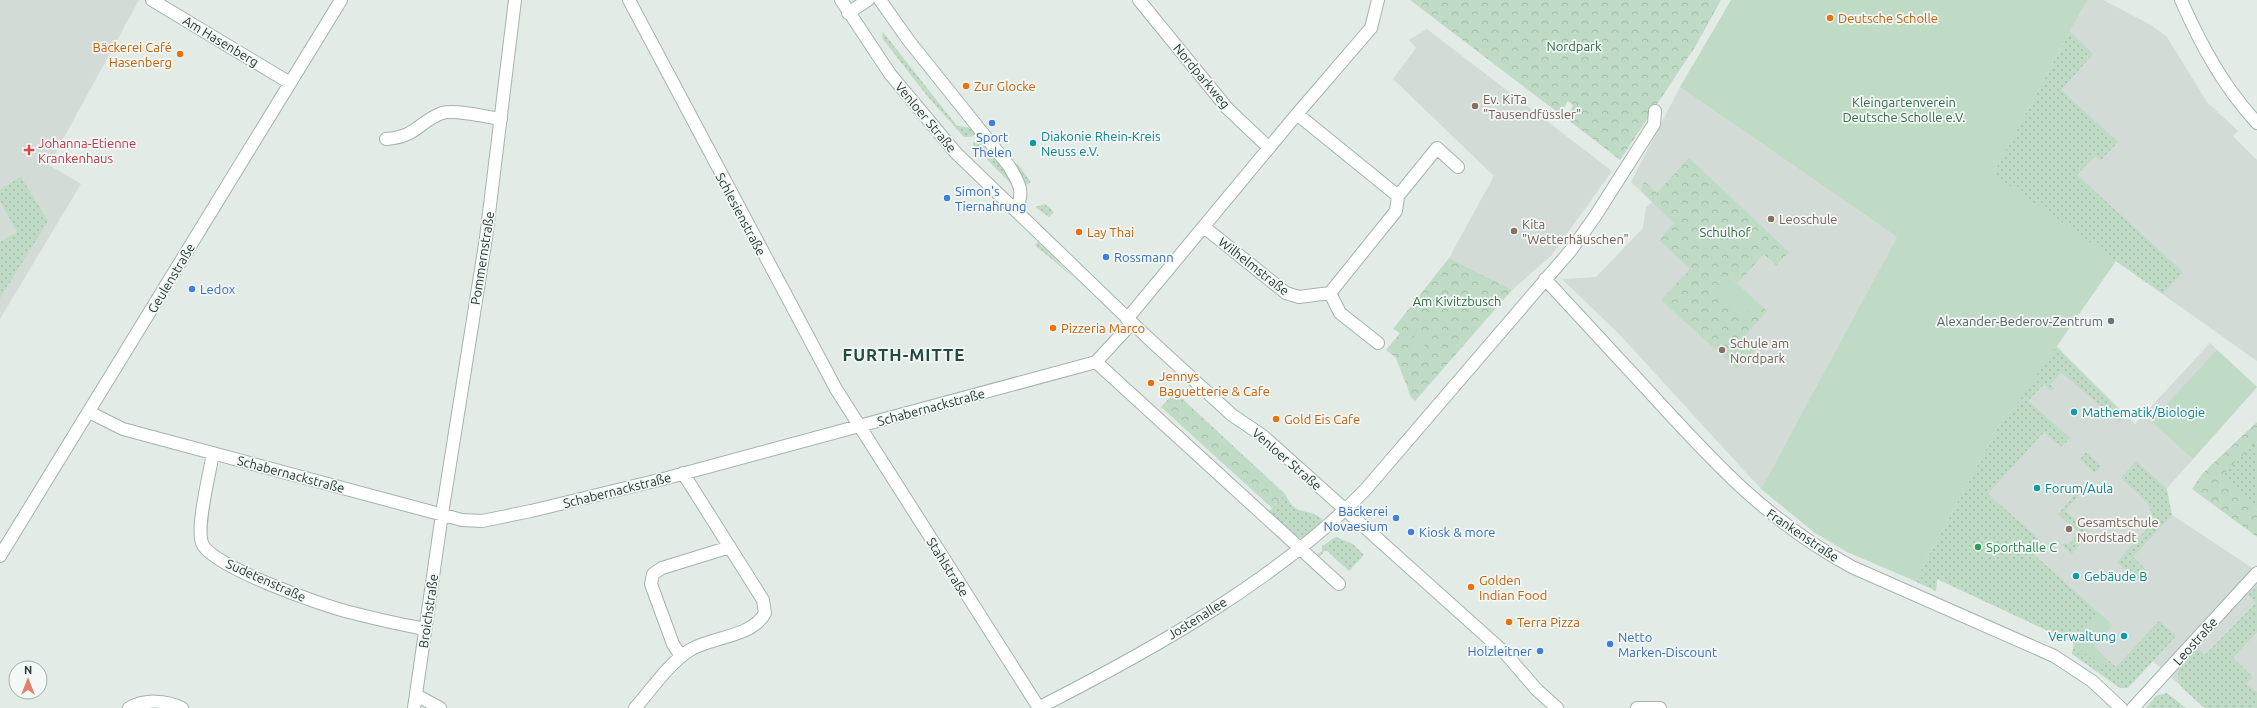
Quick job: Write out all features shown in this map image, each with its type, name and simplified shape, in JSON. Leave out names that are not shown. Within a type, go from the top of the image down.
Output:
[{"type":"street","name":"Am Hasenberg","points":[[152,0],[290,83]]},
{"type":"street","name":"Geulenstraße","points":[[0,556],[341,0]]},
{"type":"street","name":"Pommernstraße","points":[[442,514],[486,238],[515,0]]},
{"type":"street","name":"Schlesienstraße","points":[[629,0],[800,324],[859,426]]},
{"type":"street","name":"Venloer Straße","points":[[841,0],[848,13],[890,74],[956,153],[1130,321],[1232,415],[1263,436],[1504,653],[1536,689],[1556,708]]},
{"type":"street","points":[[848,13],[868,0]]},
{"type":"street","points":[[880,0],[909,41],[1009,166],[1019,185],[1022,198],[1016,210]]},
{"type":"street","name":"Nordparkweg","points":[[1139,0],[1227,108],[1269,148]]},
{"type":"street","points":[[1339,584],[1096,362],[1269,148],[1371,28],[1378,0]]},
{"type":"street","points":[[2181,0],[2198,37],[2225,85],[2257,123]]},
{"type":"street","points":[[1345,510],[1366,489],[1571,250],[1612,192],[1654,124],[1655,111]]},
{"type":"street","points":[[386,139],[407,136],[434,117],[447,112],[501,119]]},
{"type":"street","points":[[1297,114],[1398,196]]},
{"type":"street","points":[[1378,343],[1340,313],[1330,293],[1396,211],[1398,196],[1437,148],[1458,167]]},
{"type":"street","name":"Wilhelmstraße","points":[[1204,227],[1286,293],[1299,297],[1330,293]]},
{"type":"street","name":"Frankenstraße","points":[[1545,279],[1731,479],[1788,527],[1823,551],[1852,567],[2054,656],[2092,681],[2122,708]]},
{"type":"street","name":"Schabernackstraße","points":[[89,412],[123,429],[462,520],[482,521],[531,511],[683,473],[1096,362]]},
{"type":"street","name":"Stahlstraße","points":[[859,426],[1038,708]]},
{"type":"street","name":"Sudetenstraße","points":[[213,453],[200,528],[202,544],[208,552],[245,573],[310,600],[395,624],[425,629]]},
{"type":"street","points":[[635,708],[681,656],[690,649],[756,626],[765,613],[763,600],[683,473]]},
{"type":"street","name":"Jostenallee","points":[[1038,708],[1147,649],[1222,603],[1300,547],[1345,510]]},
{"type":"street","name":"Broichstraße","points":[[414,708],[442,514]]},
{"type":"street","points":[[681,656],[673,644],[651,584],[653,574],[662,568],[730,547]]},
{"type":"street","name":"Leostraße","points":[[2134,708],[2257,573]]},
{"type":"street","points":[[416,695],[440,708]]},
{"type":"street","points":[[129,708],[144,702],[159,701],[182,708]]},
{"type":"street","points":[[1637,708],[1660,708]]},
{"type":"shaded area","name":"Johanna-Etienne Krankenhaus","points":[[0,0],[139,0],[49,165],[81,184],[0,319]]},
{"type":"shaded area","points":[[2087,0],[2103,0],[2151,25],[2167,37],[2207,102],[2238,131],[2233,136],[2257,160],[2257,361],[1993,174]]},
{"type":"shaded area","name":"Ev. KiTa \"Tausendfüssler\"","points":[[1427,29],[1612,171],[1551,256],[1512,290],[1449,258],[1494,176],[1393,79],[1416,48],[1409,40]]},
{"type":"shaded area","points":[[1680,87],[1897,237],[1761,489],[1620,335],[1562,279],[1596,277],[1643,228],[1646,207],[1652,202],[1631,182]]},
{"type":"shaded area","name":"Gesamtschule Nordstadt","points":[[2210,343],[2257,387],[2154,503],[2257,571],[2257,708],[2205,708],[2153,661],[2128,688],[2120,688],[2072,654],[2074,643],[1937,579],[1936,591],[1915,581],[2014,408],[2056,346],[2135,424]]},
{"type":"green space","name":"Nordpark","points":[[1410,0],[1721,0],[1695,47],[1620,160],[1567,119],[1573,105],[1568,101],[1560,114]]},
{"type":"green space","name":"Kleingartenverein Deutsche Scholle e.V.","points":[[1731,0],[2087,0],[1993,174],[2116,261],[2014,408],[2003,418],[1915,581],[1847,552],[1815,533],[1761,489],[1897,237],[1680,87]]},
{"type":"green space","points":[[883,32],[957,126],[971,128],[975,134],[971,137],[964,137],[928,97],[882,38]]},
{"type":"green space","points":[[2070,32],[2093,54],[2061,90],[2118,142],[2101,160],[2095,156],[2077,175],[2183,272],[2163,294],[1993,174]]},
{"type":"green space","points":[[979,139],[1010,177],[1014,187],[972,144]]},
{"type":"green space","name":"Schulhof","points":[[1689,158],[1789,252],[1776,265],[1764,254],[1738,283],[1729,276],[1741,318],[1757,302],[1767,311],[1745,336],[1757,347],[1745,360],[1741,356],[1737,360],[1741,364],[1737,369],[1661,300],[1690,269],[1659,240],[1674,223],[1641,191],[1644,181],[1657,193]]},
{"type":"green space","points":[[1017,163],[1031,182],[1026,185],[1015,169]]},
{"type":"green space","points":[[21,177],[48,221],[0,298],[0,242],[17,232],[0,201],[0,189]]},
{"type":"green space","points":[[1045,204],[1054,212],[1049,217],[1035,207]]},
{"type":"green space","points":[[1038,242],[1074,278],[1035,245]]},
{"type":"green space","name":"Am Kivitzbusch","points":[[1449,258],[1512,290],[1415,401],[1411,397],[1396,358],[1386,350],[1400,333],[1393,329]]},
{"type":"green space","points":[[1729,276],[1757,302],[1741,318],[1714,293]]},
{"type":"green space","points":[[1419,330],[1430,338],[1418,354],[1407,345]]},
{"type":"green space","points":[[2056,346],[2125,415],[2119,422],[2061,372],[2050,385],[2054,388],[2051,391],[2044,384],[2028,401],[2070,438],[2061,447],[2044,432],[1988,494],[2041,541],[2032,553],[2099,613],[2074,643],[1937,579],[1936,591],[1915,581],[2003,418],[2014,408]]},
{"type":"green space","points":[[2217,350],[2257,387],[2193,459],[2151,421]]},
{"type":"green space","points":[[1175,392],[1285,494],[1272,508],[1161,407]]},
{"type":"green space","points":[[2257,422],[2257,442],[2221,476],[2257,510],[2257,537],[2192,489],[2202,474]]},
{"type":"green space","points":[[2257,442],[2257,510],[2220,476]]},
{"type":"green space","points":[[2086,452],[2101,466],[2095,473],[2080,459]]},
{"type":"green space","points":[[2136,461],[2167,489],[2172,515],[2133,557],[2146,570],[2137,581],[2117,562],[2154,521],[2148,503],[2121,478]]},
{"type":"green space","points":[[2085,484],[2087,486],[2065,511],[2090,533],[2072,554],[2062,545],[2065,543],[2068,545],[2079,533],[2058,514]]},
{"type":"green space","points":[[1285,494],[1289,502],[1294,507],[1317,515],[1322,519],[1320,525],[1303,538],[1295,537],[1268,513]]},
{"type":"green space","points":[[1336,537],[1353,544],[1364,555],[1349,571],[1326,550],[1318,558],[1315,556],[1322,551],[1322,546]]},
{"type":"green space","points":[[2257,586],[2257,632],[2233,658],[2253,677],[2246,684],[2257,692],[2257,708],[2205,708],[2181,686],[2178,680],[2178,674],[2181,666],[2196,646],[2205,655],[2256,603],[2248,595]]},
{"type":"green space","points":[[2099,613],[2113,625],[2094,646],[2108,660],[2101,668],[2074,643]]},
{"type":"green space","points":[[2159,621],[2176,636],[2128,688],[2120,688],[2072,654],[2074,643],[2102,667],[2108,660],[2116,667]]},
{"type":"green space","points":[[2167,693],[2186,708],[2146,708],[2156,696]]},
{"type":"place","name":"Deutsche Scholle","points":[[1830,18]]},
{"type":"place","name":"Bäckerei Café Hasenberg","points":[[180,54]]},
{"type":"place","name":"Zur Glocke","points":[[966,86]]},
{"type":"place","name":"Ev. KiTa \"Tausendfüssler\"","points":[[1475,106]]},
{"type":"place","name":"Sport Thelen","points":[[992,123]]},
{"type":"place","name":"Diakonie Rhein-Kreis Neuss e.V.","points":[[1033,143]]},
{"type":"place","name":"Johanna-Etienne Krankenhaus","points":[[29,150]]},
{"type":"place","name":"Simon's Tiernahrung","points":[[947,198]]},
{"type":"place","name":"Leoschule","points":[[1771,219]]},
{"type":"place","name":"Kita \"Wetterhäuschen\"","points":[[1514,231]]},
{"type":"place","name":"Lay Thai","points":[[1079,232]]},
{"type":"place","name":"Rossmann","points":[[1106,257]]},
{"type":"place","name":"Ledox","points":[[192,289]]},
{"type":"place","name":"Alexander-Bederov-Zentrum","points":[[2111,321]]},
{"type":"place","name":"Pizzeria Marco","points":[[1053,328]]},
{"type":"place","name":"Schule am Nordpark","points":[[1722,350]]},
{"type":"place","name":"Jennys Baguetterie & Cafe","points":[[1151,383]]},
{"type":"place","name":"Mathematik/Biologie","points":[[2074,412]]},
{"type":"place","name":"Gold Eis Cafe","points":[[1276,419]]},
{"type":"place","name":"Forum/Aula","points":[[2037,488]]},
{"type":"place","name":"Bäckerei Novaesium","points":[[1396,518]]},
{"type":"place","name":"Gesamtschule Nordstadt","points":[[2069,529]]},
{"type":"place","name":"Kiosk & more","points":[[1411,532]]},
{"type":"place","name":"Sporthalle C","points":[[1978,547]]},
{"type":"place","name":"Gebäude B","points":[[2076,576]]},
{"type":"place","name":"Golden Indian Food","points":[[1471,587]]},
{"type":"place","name":"Terra Pizza","points":[[1509,622]]},
{"type":"place","name":"Verwaltung","points":[[2124,636]]},
{"type":"place","name":"Netto Marken-Discount","points":[[1610,644]]},
{"type":"place","name":"Holzleitner","points":[[1540,651]]},
{"type":"district","name":"FURTH-MITTE","points":[[904,354]]}]
